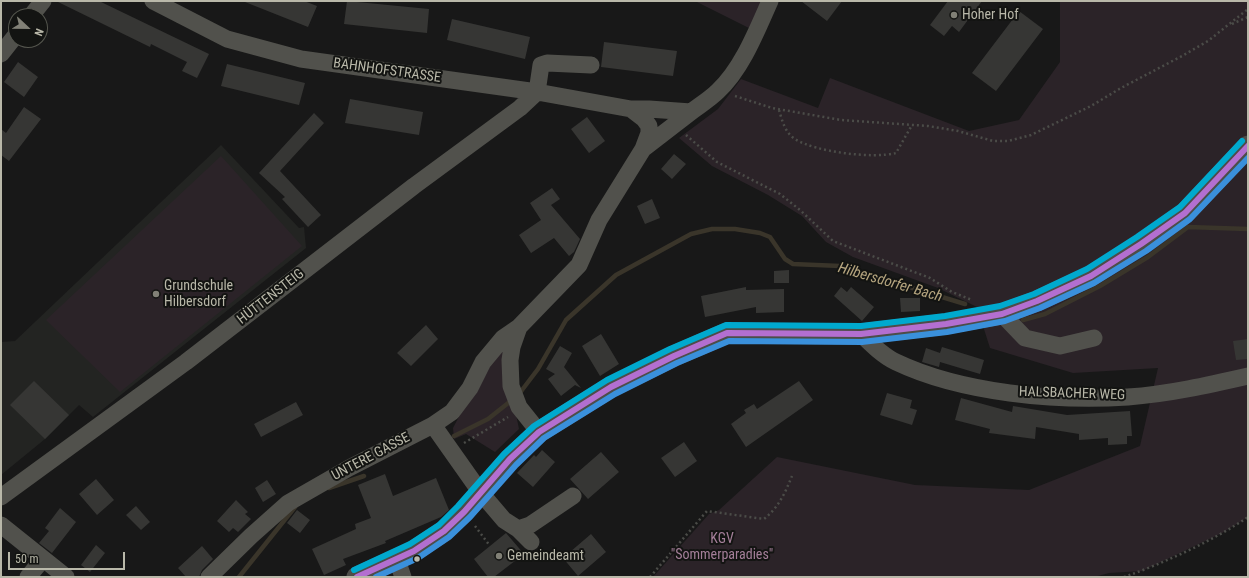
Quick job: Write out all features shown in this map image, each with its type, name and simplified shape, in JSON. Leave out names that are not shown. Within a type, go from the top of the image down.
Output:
[{"type":"main road","points":[[357,577],[400,568],[414,551],[444,531],[464,512],[510,459],[539,432],[611,387],[674,356],[727,333],[861,334],[890,328],[946,324],[1002,314],[1037,301],[1091,276],[1141,244],[1185,213],[1248,146]]},
{"type":"street","name":"BAHNHOFSTRASSE","points":[[153,1],[227,39],[301,59],[537,92],[631,109],[649,108],[691,112]]},
{"type":"street","points":[[643,150],[719,90],[746,66],[757,31],[770,1]]},
{"type":"street","points":[[1,54],[8,45]]},
{"type":"street","points":[[537,92],[542,65],[548,63],[591,65]]},
{"type":"street","name":"HÜTTENSTEIG","points":[[1,497],[186,362],[414,186],[520,108],[537,92]]},
{"type":"street","points":[[539,432],[520,408],[512,386],[510,360],[512,347],[519,327],[579,264],[599,220],[643,150],[649,133],[649,126],[631,109]]},
{"type":"street","points":[[1002,314],[1025,338],[1060,346],[1094,338]]},
{"type":"street","name":"UNTERE GASSE","points":[[209,577],[250,536],[288,503],[349,468],[433,425],[452,412],[470,388],[483,362],[504,338],[519,327]]},
{"type":"street","name":"HALSBACHER WEG","points":[[861,334],[877,349],[895,362],[948,382],[1007,392],[1060,397],[1128,397],[1194,388],[1248,376]]},
{"type":"street","points":[[433,425],[481,494],[504,520],[518,529],[531,542]]},
{"type":"street","points":[[518,529],[542,517],[573,496]]},
{"type":"street","points":[[1,525],[66,577]]},
{"type":"street","points":[[28,577],[43,558]]},
{"type":"path","points":[[719,90],[779,110],[841,120],[902,124],[958,131],[993,141],[1008,142],[1031,135],[1182,56],[1228,26],[1248,9]]},
{"type":"path","points":[[1228,26],[1248,17]]},
{"type":"path","points":[[779,110],[785,128],[794,139],[811,146],[868,155],[883,156],[896,153],[912,125]]},
{"type":"path","points":[[676,124],[696,145],[717,162],[780,194],[800,210],[833,241],[930,278],[952,292],[974,300]]},
{"type":"path","points":[[451,452],[520,408]]},
{"type":"path","points":[[650,577],[707,511],[764,518],[775,510],[784,495],[792,476]]},
{"type":"path","points":[[464,512],[490,546]]},
{"type":"path","points":[[1124,577],[1142,571],[1222,533],[1248,517]]},
{"type":"shaded area","name":"Grundschule Hilbersdorf","points":[[221,145],[299,228],[304,227],[306,248],[93,417],[79,405],[45,439],[1,475],[1,342],[15,341]]},
{"type":"green space","points":[[695,1],[767,1],[753,30]]},
{"type":"green space","name":"KGV \"Sommerparadies\"","points":[[1060,1],[1248,1],[1248,517],[1222,533],[1142,571],[1109,573],[1094,577],[653,577],[709,514],[719,510],[777,457],[915,485],[1029,490],[1140,446],[1158,368],[1073,373],[990,348],[977,307],[938,288],[853,257],[826,242],[802,216],[768,195],[712,166],[679,138],[718,109],[741,79],[818,108],[830,78],[969,131],[1019,120],[1060,62]]},
{"type":"green space","name":"Grundschule Hilbersdorf","points":[[221,156],[302,246],[120,392],[46,320]]},
{"type":"green space","points":[[503,351],[519,429],[495,452],[466,434],[454,439],[453,428],[488,361]]},
{"type":"building","points":[[56,1],[99,1],[209,54],[197,78],[182,71],[187,62],[151,44],[150,47]]},
{"type":"building","points":[[304,1],[317,6],[308,27],[245,2]]},
{"type":"building","points":[[347,1],[429,9],[427,33],[344,24]]},
{"type":"building","points":[[801,1],[842,1],[827,21]]},
{"type":"building","name":"Hoher Hof","points":[[948,1],[982,1],[959,32],[952,26],[944,36],[930,25]]},
{"type":"building","points":[[1019,11],[1043,29],[996,91],[972,73]]},
{"type":"building","points":[[452,19],[530,37],[525,59],[447,40]]},
{"type":"building","points":[[604,42],[677,51],[673,76],[601,67]]},
{"type":"building","points":[[18,62],[38,77],[24,97],[4,82]]},
{"type":"building","points":[[227,64],[305,83],[299,105],[221,86]]},
{"type":"building","points":[[350,99],[423,112],[419,135],[345,123]]},
{"type":"building","points":[[24,107],[41,119],[9,161],[1,155],[1,129],[6,133]]},
{"type":"building","points":[[314,113],[324,123],[280,171],[321,215],[308,227],[282,199],[285,197],[259,173]]},
{"type":"building","points":[[587,117],[605,141],[589,153],[571,129]]},
{"type":"building","points":[[674,154],[686,164],[672,179],[661,169]]},
{"type":"building","points":[[552,188],[560,199],[551,205],[580,239],[574,252],[569,256],[554,238],[531,253],[519,235],[541,220],[530,203]]},
{"type":"building","points":[[652,199],[660,218],[645,224],[637,206]]},
{"type":"building","points":[[789,270],[789,283],[774,283],[774,271]]},
{"type":"building","points":[[746,287],[746,290],[784,289],[784,312],[756,313],[756,307],[705,317],[701,296]]},
{"type":"building","points":[[841,287],[847,292],[851,287],[874,307],[862,321],[834,296]]},
{"type":"building","points":[[900,298],[920,298],[920,311],[901,312]]},
{"type":"building","points":[[426,325],[438,339],[411,366],[397,353]]},
{"type":"building","points":[[601,334],[619,364],[600,376],[582,346]]},
{"type":"building","points":[[1248,339],[1248,359],[1236,360],[1233,341]]},
{"type":"building","points":[[560,346],[572,353],[564,367],[581,388],[575,385],[561,396],[548,379],[555,374],[546,369]]},
{"type":"building","points":[[942,347],[984,360],[980,374],[940,362],[939,367],[922,362],[926,348],[940,353]]},
{"type":"building","points":[[34,381],[69,415],[45,439],[10,405]]},
{"type":"building","points":[[799,381],[813,400],[746,447],[731,424],[746,413],[744,410],[754,404],[757,409]]},
{"type":"building","points":[[887,393],[912,400],[910,408],[917,410],[912,425],[880,415]]},
{"type":"building","points":[[961,398],[1012,412],[1013,406],[1067,415],[1130,411],[1132,436],[1127,436],[1127,444],[1108,445],[1108,438],[1079,440],[1079,434],[1036,427],[1035,439],[989,433],[990,429],[955,420]]},
{"type":"building","points":[[296,402],[303,415],[261,437],[254,424]]},
{"type":"building","points":[[684,442],[697,461],[675,477],[661,458]]},
{"type":"building","points":[[542,450],[555,462],[533,487],[517,473],[534,455],[536,457]]},
{"type":"building","points":[[601,452],[619,472],[588,499],[570,479]]},
{"type":"building","points":[[385,474],[393,496],[436,478],[449,510],[441,517],[385,541],[386,543],[343,559],[346,565],[324,575],[312,549],[356,529],[355,524],[371,518],[358,485]]},
{"type":"building","points":[[96,479],[114,500],[97,515],[79,494]]},
{"type":"building","points":[[267,480],[276,494],[263,502],[255,488]]},
{"type":"building","points":[[236,500],[248,512],[245,514],[251,519],[238,532],[233,528],[229,532],[217,521]]},
{"type":"building","points":[[136,506],[150,522],[141,530],[126,515]]},
{"type":"building","points":[[60,508],[76,522],[52,553],[39,543],[49,531],[45,528]]},
{"type":"building","points":[[297,510],[310,520],[300,533],[287,523]]},
{"type":"building","name":"Gemeindeamt","points":[[506,533],[524,554],[494,577],[488,577],[474,559]]},
{"type":"building","points":[[591,534],[606,552],[578,576],[563,558]]},
{"type":"building","points":[[96,545],[105,553],[90,572],[81,565]]},
{"type":"building","points":[[202,546],[213,559],[202,570],[199,577],[186,577],[178,568]]},
{"type":"waterway","name":"Hilbersdorfer Bach","points":[[1023,320],[1045,314],[1100,286],[1148,257],[1188,227],[1248,229]]},
{"type":"waterway","name":"Hilbersdorfer Bach","points":[[519,394],[538,369],[566,320],[616,275],[691,234],[712,229],[735,229],[760,233],[770,237],[785,259],[793,264],[840,266],[965,304]]},
{"type":"waterway","name":"Hilbersdorfer Bach","points":[[454,436],[488,419],[512,400]]},
{"type":"waterway","name":"Hilbersdorfer Bach","points":[[329,488],[364,476]]},
{"type":"waterway","name":"Hilbersdorfer Bach","points":[[239,577],[295,507]]},
{"type":"transit line","points":[[354,570],[410,544],[439,525],[504,454],[534,426],[607,380],[670,349],[726,325],[861,326],[945,316],[1000,306],[1034,294],[1087,269],[1180,207],[1242,141]]},
{"type":"transit line","points":[[357,577],[414,551],[444,531],[464,512],[510,459],[539,432],[611,387],[674,356],[727,333],[861,334],[946,324],[1002,314],[1037,301],[1091,276],[1141,244],[1185,213],[1248,146]]},
{"type":"transit line","points":[[376,577],[418,558],[449,537],[470,517],[516,465],[544,438],[615,394],[677,363],[729,341],[862,342],[947,332],[1005,321],[1040,308],[1094,283],[1146,251],[1190,219],[1248,158]]},
{"type":"place","name":"Hoher Hof","points":[[954,15]]},
{"type":"place","name":"Grundschule Hilbersdorf","points":[[156,294]]},
{"type":"place","name":"Gemeindeamt","points":[[499,556]]}]
